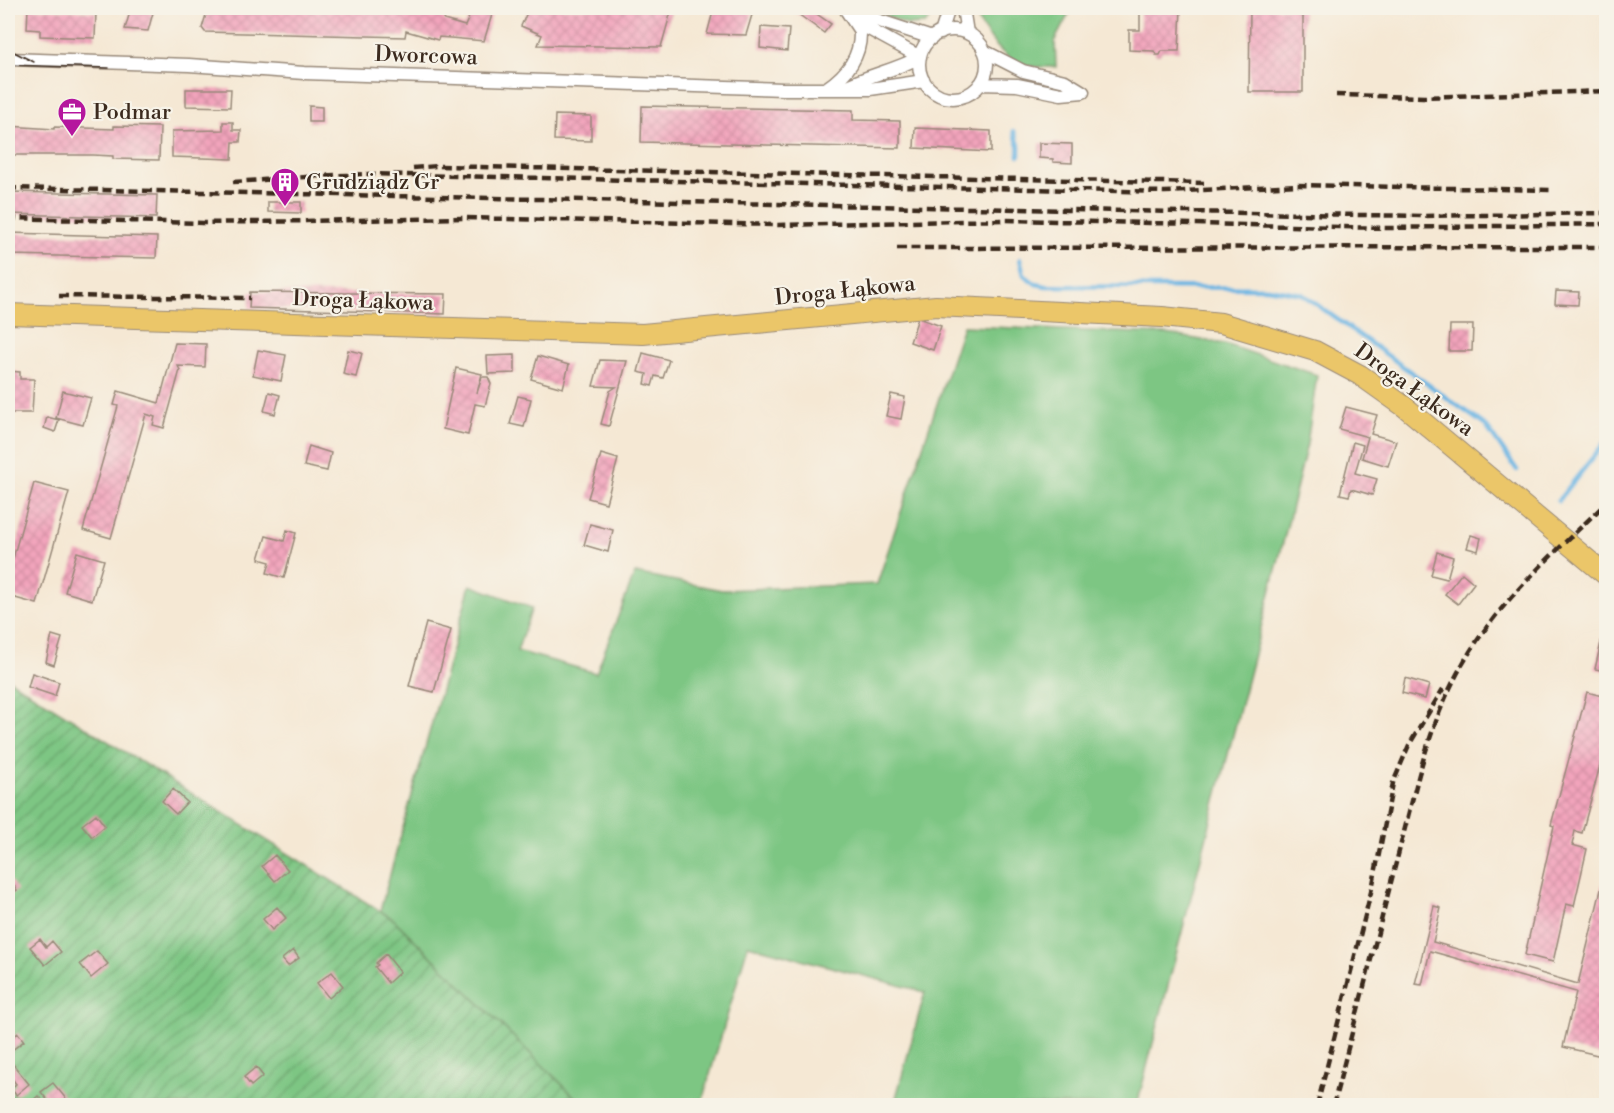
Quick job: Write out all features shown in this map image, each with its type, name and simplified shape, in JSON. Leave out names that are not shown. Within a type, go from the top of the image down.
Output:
[{"type":"main road","name":"Droga Łąkowa","points":[[8,314],[643,334],[936,306],[1162,317],[1221,323],[1315,351],[1360,375],[1405,407],[1606,574]]},
{"type":"street","points":[[844,9],[937,35],[957,30],[968,33],[984,51],[987,69],[980,84],[966,95],[955,98],[933,91],[920,72],[920,57],[937,35],[949,8]]},
{"type":"street","points":[[963,8],[968,33]]},
{"type":"street","points":[[844,9],[856,22],[920,57]]},
{"type":"street","points":[[825,89],[849,70],[856,55],[860,39],[856,22]]},
{"type":"street","points":[[980,84],[1017,85],[1061,94],[1083,92],[1065,81],[1023,71],[984,51]]},
{"type":"street","name":"Dworcowa","points":[[843,87],[868,75],[906,65],[920,57]]},
{"type":"street","name":"Dworcowa","points":[[8,59],[189,65],[304,73],[825,89],[843,87],[870,89],[924,81]]},
{"type":"green space","points":[[868,8],[940,8],[925,24],[908,25]]},
{"type":"green space","points":[[972,8],[1072,8],[1055,40],[1056,67],[1027,66],[1010,58],[987,34]]},
{"type":"green space","points":[[963,326],[1167,334],[1225,344],[1317,375],[1307,444],[1285,535],[1137,1105],[894,1105],[925,992],[748,945],[701,1105],[583,1105],[393,919],[380,911],[470,585],[532,608],[517,651],[596,673],[635,573],[722,590],[877,584]]},
{"type":"green space","points":[[8,679],[393,919],[583,1105],[8,1105]]},
{"type":"building","points":[[28,8],[96,12],[95,38],[40,36],[40,30],[27,29]]},
{"type":"building","points":[[131,8],[154,9],[148,31],[125,29]]},
{"type":"building","points":[[208,8],[448,8],[444,20],[465,26],[473,8],[494,8],[484,41],[439,37],[438,40],[406,31],[405,37],[205,32],[202,28]]},
{"type":"building","points":[[529,8],[672,8],[661,47],[538,45],[542,35],[521,26]]},
{"type":"building","points":[[714,8],[754,8],[746,35],[707,34]]},
{"type":"building","points":[[797,8],[808,8],[831,24],[824,33],[794,11]]},
{"type":"building","points":[[1140,8],[1181,8],[1179,51],[1162,51],[1160,55],[1156,55],[1154,51],[1129,50],[1129,30],[1140,30]]},
{"type":"building","points":[[1250,8],[1303,8],[1303,92],[1249,92]]},
{"type":"building","points":[[761,27],[789,29],[787,51],[760,48]]},
{"type":"building","points":[[186,89],[231,89],[230,107],[186,106]]},
{"type":"building","points":[[309,106],[322,107],[322,122],[309,122]]},
{"type":"building","points":[[642,106],[853,110],[853,120],[900,121],[900,148],[641,142]]},
{"type":"building","points":[[555,115],[591,116],[591,141],[554,140]]},
{"type":"building","points":[[223,122],[233,122],[233,130],[241,130],[240,142],[233,142],[232,159],[172,157],[172,131],[223,130]]},
{"type":"building","points":[[8,126],[54,129],[54,127],[114,129],[114,126],[160,127],[159,160],[113,159],[113,156],[93,155],[8,155]]},
{"type":"building","points":[[915,128],[991,131],[991,152],[914,148]]},
{"type":"building","points":[[1039,143],[1072,144],[1072,163],[1053,162],[1053,159],[1039,158]]},
{"type":"building","points":[[8,192],[157,195],[156,218],[8,214]]},
{"type":"building","name":"Grudziądz Gr","points":[[268,202],[301,202],[301,213],[268,212]]},
{"type":"building","points":[[8,233],[157,237],[156,258],[8,255]]},
{"type":"building","points":[[1556,291],[1579,292],[1578,305],[1555,304]]},
{"type":"building","points":[[250,292],[446,294],[445,314],[249,308]]},
{"type":"building","points":[[918,318],[941,326],[933,350],[910,342]]},
{"type":"building","points":[[1450,325],[1473,325],[1472,351],[1449,351]]},
{"type":"building","points":[[175,343],[206,344],[205,367],[178,366],[180,370],[164,428],[153,425],[155,417],[146,414],[111,538],[83,530],[118,406],[114,405],[118,391],[159,403]]},
{"type":"building","points":[[258,350],[286,355],[281,381],[253,375]]},
{"type":"building","points":[[348,350],[362,353],[356,377],[343,374]]},
{"type":"building","points":[[643,353],[669,360],[663,378],[655,376],[652,386],[645,384],[647,374],[638,372]]},
{"type":"building","points":[[515,355],[515,373],[488,374],[487,356]]},
{"type":"building","points":[[538,356],[569,365],[563,388],[531,379]]},
{"type":"building","points":[[600,360],[627,361],[609,426],[601,424],[610,391],[616,387],[593,386]]},
{"type":"building","points":[[456,368],[482,374],[477,393],[482,377],[488,377],[491,384],[485,406],[475,404],[468,435],[443,429]]},
{"type":"building","points":[[8,371],[20,372],[20,379],[34,379],[32,413],[8,413]]},
{"type":"building","points":[[63,391],[91,398],[83,425],[56,418]]},
{"type":"building","points":[[269,392],[280,395],[275,414],[264,411]]},
{"type":"building","points":[[891,394],[905,397],[901,419],[886,416]]},
{"type":"building","points":[[518,396],[531,399],[524,427],[510,424]]},
{"type":"building","points":[[1346,407],[1377,415],[1371,434],[1396,441],[1388,466],[1362,458],[1368,437],[1339,429]]},
{"type":"building","points":[[47,417],[59,420],[55,432],[44,428]]},
{"type":"building","points":[[1353,442],[1363,445],[1355,473],[1377,479],[1372,495],[1351,489],[1349,496],[1340,494]]},
{"type":"building","points":[[309,446],[331,453],[327,471],[304,466]]},
{"type":"building","points":[[601,454],[618,459],[606,503],[588,498]]},
{"type":"building","points":[[34,483],[69,492],[37,604],[8,596],[8,576]]},
{"type":"building","points":[[590,524],[613,530],[608,552],[584,545]]},
{"type":"building","points":[[287,530],[296,533],[284,578],[267,573],[270,562],[259,559],[266,536],[284,541]]},
{"type":"building","points":[[1471,535],[1481,538],[1478,551],[1467,548]]},
{"type":"building","points":[[77,552],[104,560],[92,600],[65,592]]},
{"type":"building","points":[[1437,552],[1453,557],[1447,579],[1431,575]]},
{"type":"building","points":[[1462,573],[1474,583],[1458,604],[1445,594]]},
{"type":"building","points":[[426,623],[451,630],[434,692],[409,686]]},
{"type":"building","points":[[52,635],[62,638],[54,665],[46,662]]},
{"type":"building","points":[[1602,638],[1606,639],[1606,671],[1595,669]]},
{"type":"building","points":[[32,673],[59,682],[55,696],[28,687]]},
{"type":"building","points":[[1405,678],[1429,685],[1425,699],[1402,693]]},
{"type":"building","points":[[1587,692],[1606,697],[1606,743],[1582,833],[1575,831],[1572,845],[1587,849],[1574,906],[1566,904],[1553,962],[1525,955],[1554,826],[1551,825]]},
{"type":"building","points":[[173,789],[187,802],[176,814],[162,801]]},
{"type":"building","points":[[96,814],[105,826],[92,837],[82,825]]},
{"type":"building","points":[[275,855],[288,870],[275,881],[262,866]]},
{"type":"building","points":[[1606,869],[1606,1057],[1563,1047],[1576,992],[1430,951],[1422,985],[1415,984],[1434,906],[1441,908],[1433,942],[1578,984]]},
{"type":"building","points":[[8,877],[17,890],[8,897]]},
{"type":"building","points":[[277,907],[286,918],[272,930],[263,919]]},
{"type":"building","points":[[40,939],[46,947],[52,941],[61,952],[45,965],[30,947]]},
{"type":"building","points":[[293,950],[299,958],[288,966],[282,959]]},
{"type":"building","points":[[97,951],[108,964],[91,978],[80,964]]},
{"type":"building","points":[[386,954],[400,972],[388,983],[375,967],[378,965],[376,963]]},
{"type":"building","points":[[332,972],[343,986],[329,998],[317,983]]},
{"type":"building","points":[[18,1033],[24,1041],[12,1050],[8,1041]]},
{"type":"building","points":[[8,1058],[29,1084],[16,1095],[11,1089],[16,1084],[8,1073]]},
{"type":"building","points":[[256,1067],[263,1076],[251,1086],[244,1077]]},
{"type":"building","points":[[53,1083],[67,1100],[60,1106],[52,1106],[41,1092]]},
{"type":"building","points":[[38,1096],[46,1106],[34,1106],[31,1102]]},
{"type":"waterway","points":[[1014,131],[1019,145],[1019,156]]},
{"type":"waterway","points":[[1020,259],[1024,275],[1036,284],[1046,286],[1267,288],[1302,294],[1486,426],[1517,470]]},
{"type":"waterway","points":[[1558,501],[1606,441]]},
{"type":"tram line","points":[[8,49],[34,62]]},
{"type":"tram line","points":[[8,65],[109,68]]},
{"type":"railway","points":[[1336,95],[1423,97],[1606,91]]},
{"type":"railway","points":[[413,168],[437,166],[1204,183]]},
{"type":"railway","points":[[326,176],[366,174],[1165,192],[1297,185],[1553,190]]},
{"type":"railway","points":[[233,182],[335,175]]},
{"type":"railway","points":[[8,188],[1421,216],[1606,213]]},
{"type":"railway","points":[[8,218],[202,223],[465,218],[778,225],[1006,220],[1387,228],[1606,224]]},
{"type":"railway","points":[[897,248],[1606,247]]},
{"type":"railway","points":[[59,296],[250,298]]},
{"type":"railway","points":[[1333,1106],[1419,774],[1446,698],[1468,655],[1498,613],[1532,575],[1606,503]]},
{"type":"railway","points":[[1317,1106],[1373,884],[1393,783],[1409,745],[1443,689]]},
{"type":"place","name":"Podmar","points":[[72,138]]},
{"type":"place","name":"Grudziądz Gr","points":[[285,208]]}]
